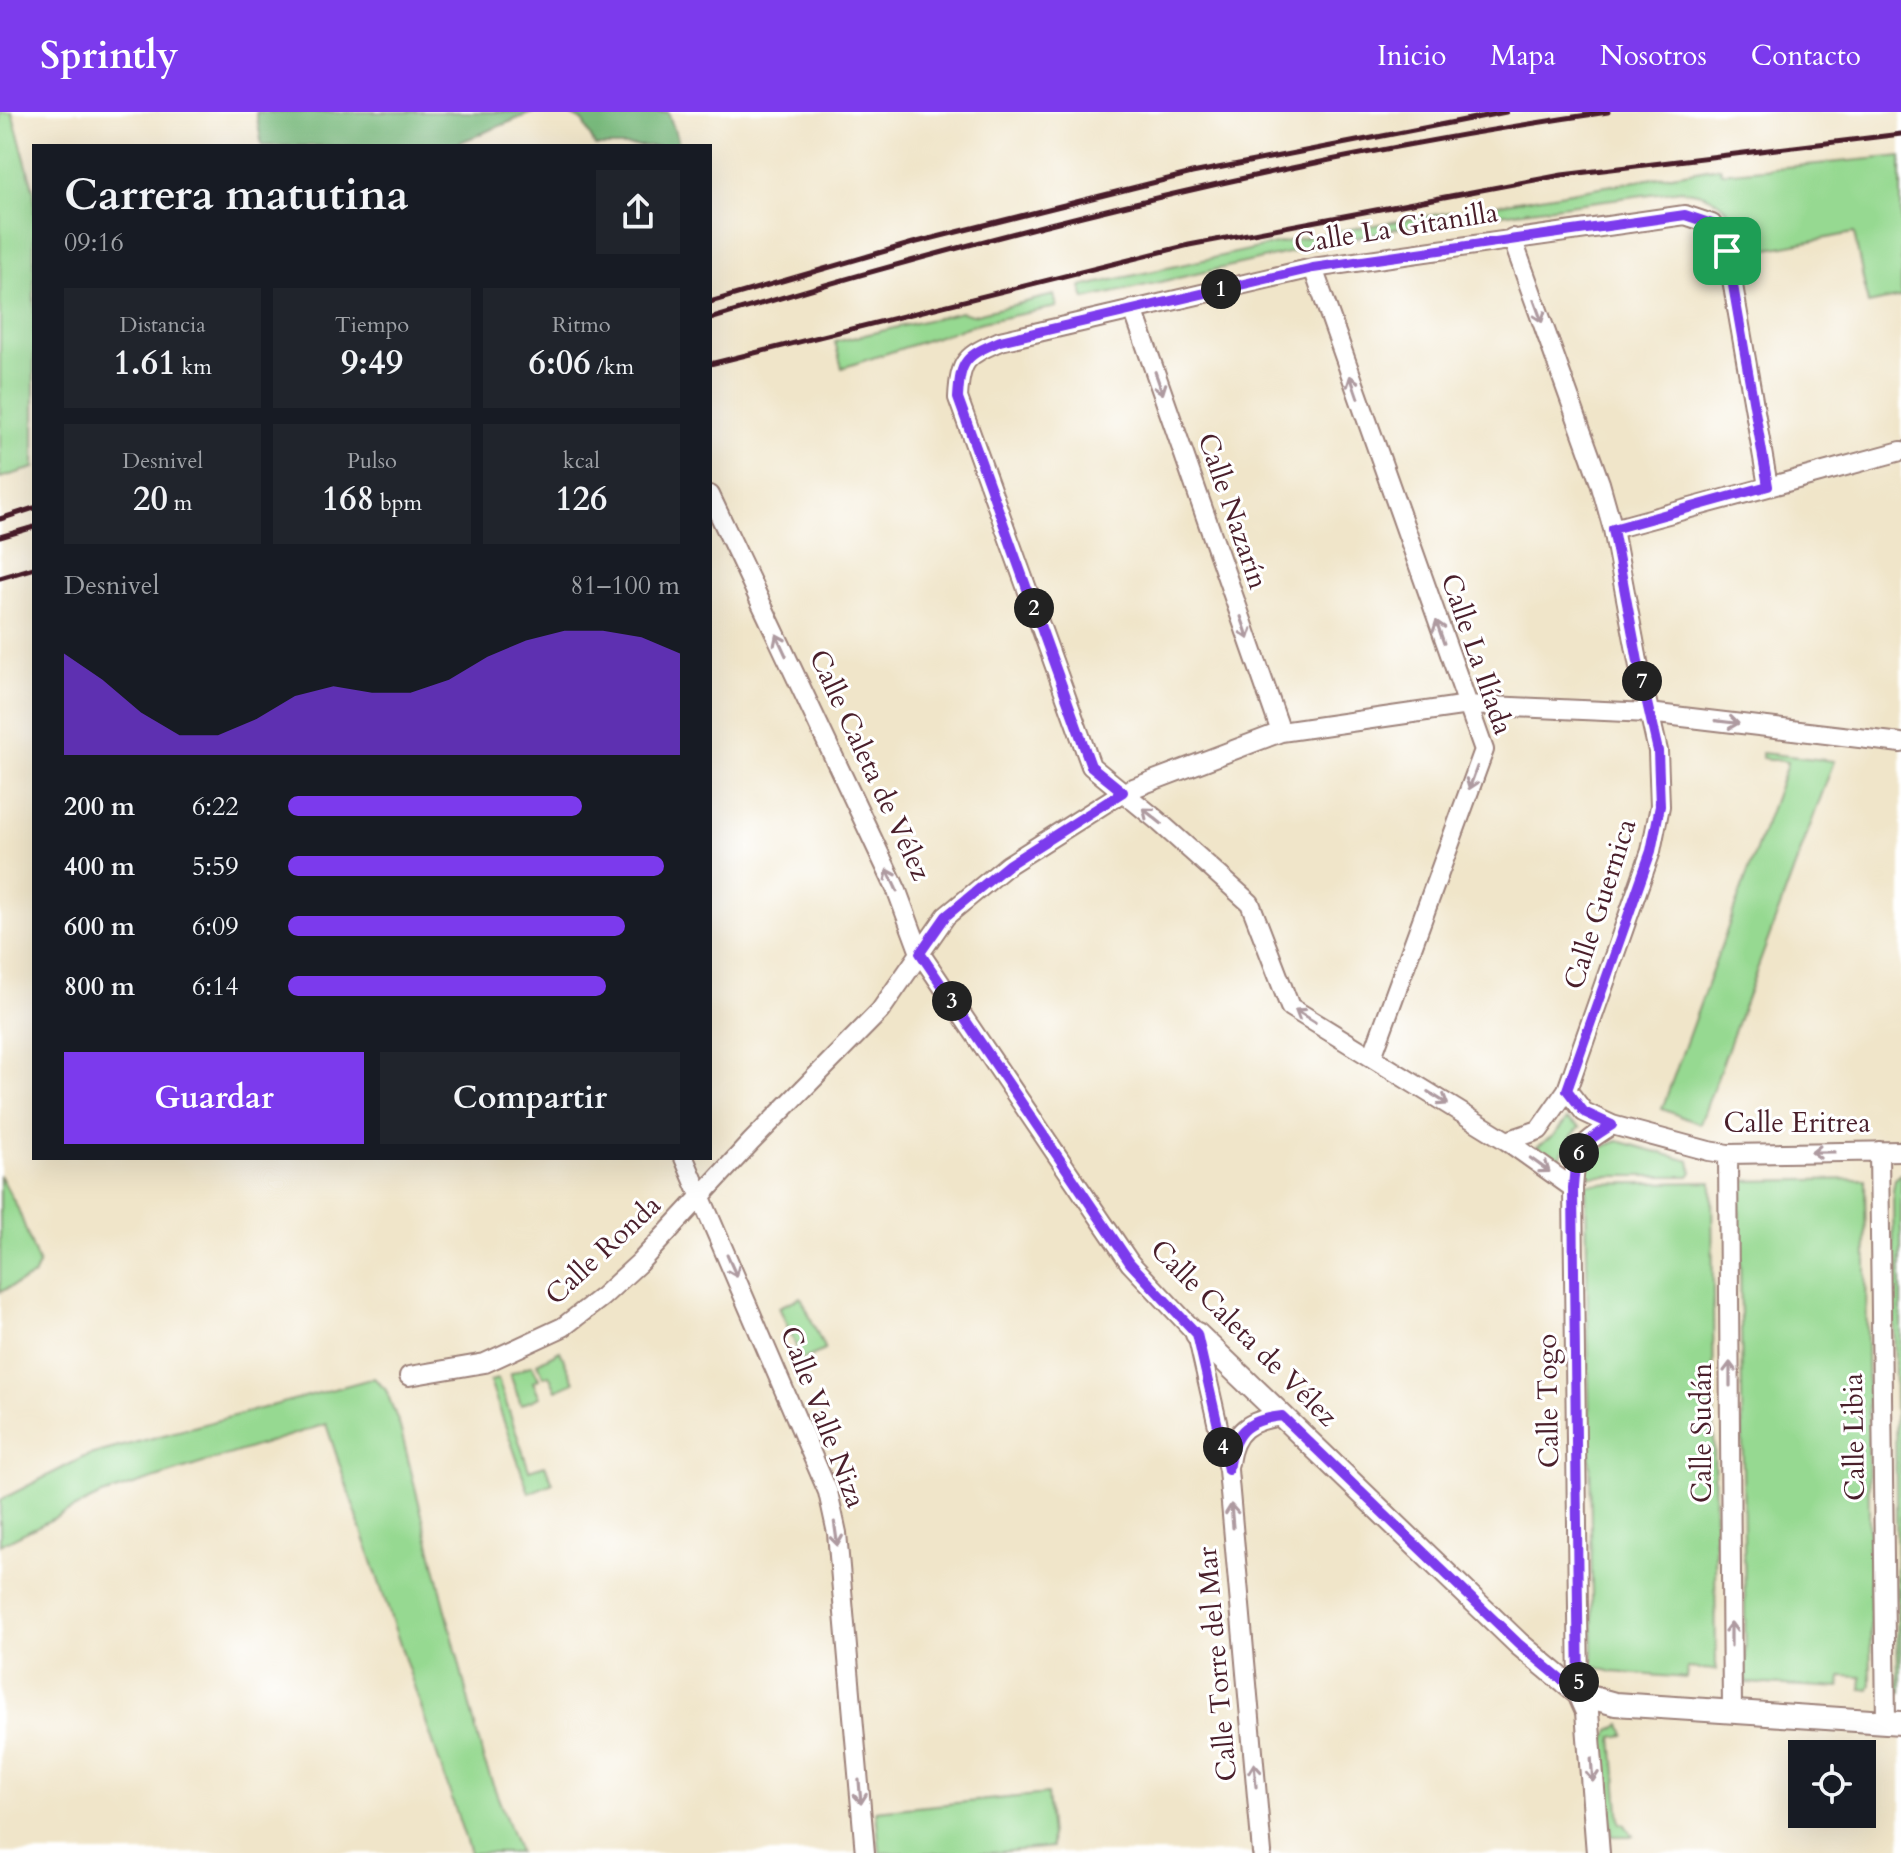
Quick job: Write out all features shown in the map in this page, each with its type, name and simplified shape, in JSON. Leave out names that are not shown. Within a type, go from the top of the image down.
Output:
[{"type":"street","name":"Calle La Gitanilla","points":[[1123,792],[1091,766],[958,398],[959,374],[971,354],[1000,341],[1313,268],[1685,215],[1712,224],[1727,251],[1768,486]]},
{"type":"street","name":"Calle Guernica","points":[[1507,1141],[1539,1130],[1567,1090],[1651,851],[1660,806],[1658,751],[1613,529],[1600,483],[1512,238]]},
{"type":"street","name":"Calle La Ilíada","points":[[1313,268],[1484,750],[1372,1057]]},
{"type":"street","name":"Calle Nazarín","points":[[1133,309],[1281,732]]},
{"type":"street","points":[[1613,529],[1901,451]]},
{"type":"street","name":"Calle Caleta de Vélez","points":[[712,499],[897,891],[920,953],[1130,1263],[1197,1334],[1519,1644],[1579,1694],[1615,1704],[1893,1722]]},
{"type":"street","name":"Calle Ronda","points":[[409,1376],[485,1363],[563,1327],[602,1297],[639,1263],[880,1011],[946,916],[1008,865],[1123,792],[1281,732],[1468,705],[1649,713],[1901,743]]},
{"type":"street","points":[[1123,792],[1250,903],[1290,1007],[1507,1141],[1573,1188]]},
{"type":"street","name":"Calle Eritrea","points":[[1567,1090],[1584,1112],[1612,1125],[1728,1154],[1901,1151]]},
{"type":"street","name":"Calle Togo","points":[[1579,1694],[1573,1188],[1575,1160],[1585,1142],[1612,1125]]},
{"type":"street","name":"Calle Libia","points":[[1879,1151],[1893,1722]]},
{"type":"street","name":"Calle Sudán","points":[[1728,1154],[1732,1712]]},
{"type":"street","name":"Calle Valle Niza","points":[[685,1160],[828,1492],[837,1533],[865,1853]]},
{"type":"street","name":"Calle Torre del Mar","points":[[1197,1334],[1228,1470],[1262,1853]]},
{"type":"street","name":"Calle Torre del Mar","points":[[1228,1470],[1231,1446],[1240,1431],[1265,1418],[1282,1416]]},
{"type":"street","points":[[1579,1694],[1587,1712],[1598,1853]]},
{"type":"green space","points":[[0,112],[12,112],[32,185],[32,469],[0,478]]},
{"type":"green space","points":[[256,112],[534,112],[456,144],[262,144]]},
{"type":"green space","points":[[565,112],[668,112],[679,144],[594,144],[583,122]]},
{"type":"green space","points":[[1901,156],[1901,297],[1868,304],[1854,233],[1747,253],[1745,244],[1758,237],[1750,217],[1734,219],[1711,198],[1681,190],[1403,227],[1085,299],[1081,287],[1321,234],[1720,167],[1721,173]]},
{"type":"green space","points":[[1054,295],[1057,307],[982,322],[842,368],[835,342],[961,312],[972,315]]},
{"type":"green space","points":[[1762,753],[1834,761],[1700,1124],[1662,1109],[1786,767],[1787,762],[1762,758]]},
{"type":"green space","points":[[1567,1119],[1580,1127],[1568,1140],[1559,1160],[1537,1147],[1554,1135]]},
{"type":"green space","points":[[1618,1141],[1690,1161],[1692,1172],[1689,1176],[1586,1176],[1596,1153]]},
{"type":"green space","points":[[1901,1174],[1901,1692],[1898,1692],[1893,1190],[1895,1179]]},
{"type":"green space","points":[[0,1175],[18,1209],[39,1265],[34,1276],[0,1292]]},
{"type":"green space","points":[[1865,1179],[1871,1684],[1869,1690],[1861,1689],[1862,1677],[1841,1676],[1840,1688],[1746,1683],[1739,1181]]},
{"type":"green space","points":[[1712,1182],[1716,1670],[1687,1668],[1686,1678],[1612,1672],[1593,1666],[1586,1184]]},
{"type":"green space","points":[[801,1297],[825,1350],[802,1360],[779,1307]]},
{"type":"green space","points":[[560,1351],[574,1382],[556,1390],[549,1375],[544,1377],[537,1363]]},
{"type":"green space","points":[[532,1365],[539,1379],[533,1382],[540,1397],[521,1405],[510,1374]]},
{"type":"green space","points":[[374,1378],[386,1390],[400,1427],[483,1758],[519,1853],[470,1853],[326,1424],[99,1496],[0,1545],[0,1500],[86,1456]]},
{"type":"green space","points":[[498,1379],[529,1470],[545,1465],[553,1483],[529,1493],[491,1385],[490,1381]]},
{"type":"green space","points":[[1621,1724],[1625,1735],[1613,1737],[1620,1823],[1633,1836],[1612,1836],[1604,1746],[1610,1730]]},
{"type":"green space","points":[[1047,1794],[1052,1847],[990,1853],[880,1853],[876,1811]]},
{"type":"railway","points":[[712,301],[913,243],[1192,173],[1506,112]]},
{"type":"railway","points":[[712,318],[932,255],[1155,198],[1381,150],[1608,112]]},
{"type":"railway","points":[[712,364],[1189,245],[1562,175],[1901,134]]},
{"type":"railway","points":[[0,519],[32,509]]},
{"type":"railway","points":[[0,537],[32,528]]},
{"type":"railway","points":[[0,578],[32,569]]},
{"type":"route","points":[[1685,215],[1712,224],[1727,251],[1768,486],[1613,529],[1658,751],[1660,806],[1651,851],[1567,1090],[1584,1112],[1612,1125],[1585,1142],[1575,1160],[1573,1188],[1579,1694],[1519,1644],[1282,1416],[1265,1418],[1240,1431],[1231,1446],[1228,1470],[1197,1334],[1130,1263],[920,953],[946,916],[1008,865],[1123,792],[1091,766],[958,398],[959,374],[971,354],[1000,341],[1313,268],[1685,215]]}]
